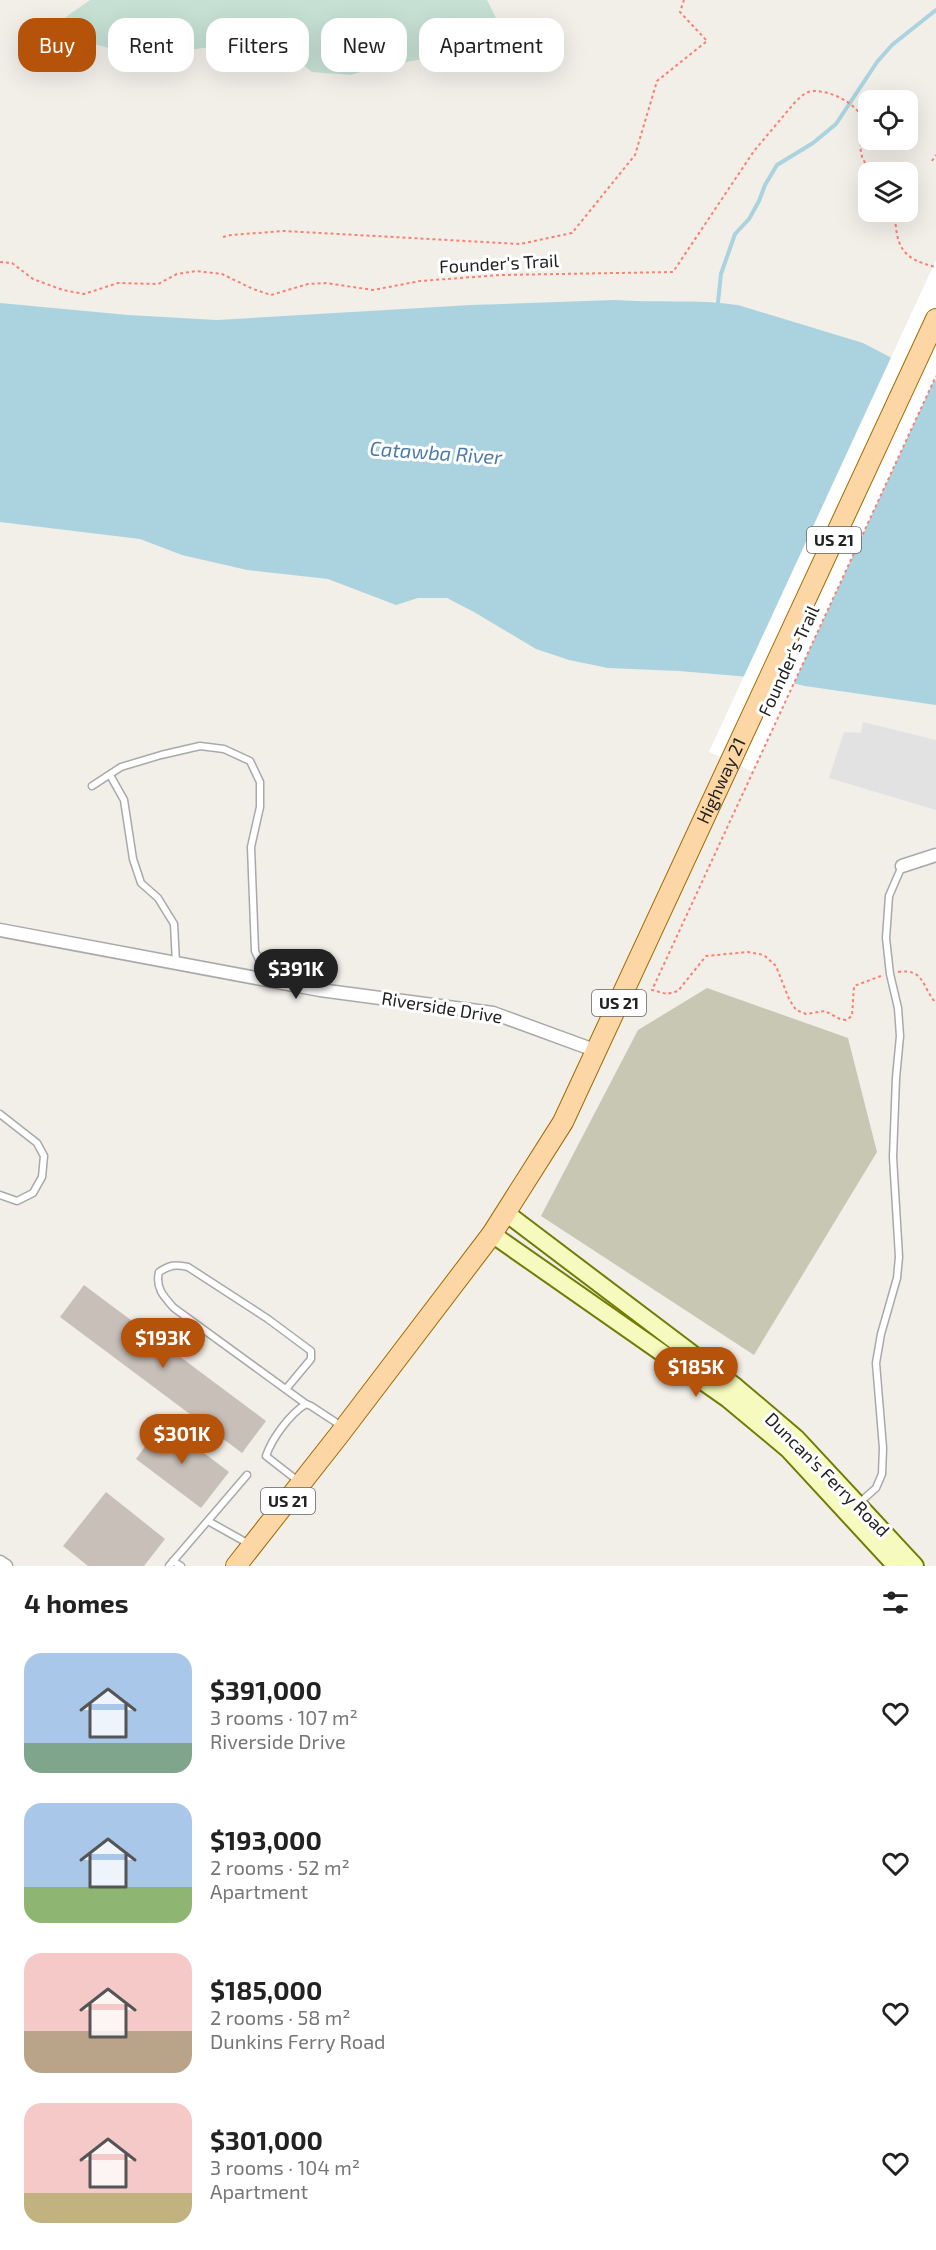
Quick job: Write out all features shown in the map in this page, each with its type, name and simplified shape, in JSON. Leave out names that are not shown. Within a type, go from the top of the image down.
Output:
[{"type":"main road","name":"Highway 21","points":[[492,1234],[558,1129],[597,1051],[936,319]]},
{"type":"main road","name":"US 21","points":[[236,1566],[345,1428],[492,1234]]},
{"type":"street","points":[[902,866],[936,855]]},
{"type":"street","name":"Riverside Drive","points":[[0,930],[320,990],[493,1013],[597,1051]]},
{"type":"street","name":"Duncan's Ferry Road","points":[[506,1213],[736,1387],[796,1438],[853,1509],[915,1566]]},
{"type":"street","points":[[492,1234],[728,1399],[788,1449],[853,1509],[896,1566]]},
{"type":"street","points":[[0,1562],[6,1566]]},
{"type":"lane","points":[[92,786],[121,767],[200,746],[224,749],[250,761],[260,782],[260,807],[251,847],[255,951],[268,980]]},
{"type":"lane","points":[[110,775],[124,800],[132,859],[141,883],[158,898],[174,924],[176,963]]},
{"type":"lane","points":[[853,1509],[876,1488],[882,1474],[883,1448],[876,1363],[881,1334],[897,1278],[899,1257],[893,1157],[900,1036],[898,1008],[890,974],[886,938],[889,896],[902,866]]},
{"type":"lane","points":[[0,1114],[38,1143],[44,1156],[42,1177],[33,1193],[16,1201],[0,1195]]},
{"type":"lane","points":[[286,1389],[311,1359],[311,1352],[268,1319],[188,1267],[176,1264],[159,1272],[157,1281],[162,1296],[174,1308],[306,1404],[345,1428]]},
{"type":"lane","points":[[301,1484],[266,1456],[270,1446],[299,1408],[306,1404]]},
{"type":"lane","points":[[181,1566],[171,1563],[247,1475]]},
{"type":"lane","points":[[208,1521],[252,1546]]},
{"type":"path","points":[[223,237],[284,231],[520,244],[572,233],[635,154],[657,81],[707,41],[680,12],[684,0]]},
{"type":"path","name":"Founder's Trail","points":[[0,262],[12,263],[33,279],[82,294],[118,283],[158,284],[177,274],[196,271],[222,274],[253,290],[271,295],[317,283],[373,290],[420,281],[501,275],[667,273],[677,269],[754,151],[803,95],[813,91],[841,98],[856,111],[862,122],[861,158],[864,162]]},
{"type":"path","points":[[932,161],[936,154]]},
{"type":"path","points":[[896,222],[901,249],[911,258],[936,267]]},
{"type":"path","name":"Founder's Trail","points":[[890,974],[854,986],[852,1016],[846,1020],[825,1011],[811,1014],[798,1012],[791,1004],[776,966],[769,958],[757,953],[706,956],[678,991],[667,994],[652,990],[936,376]]},
{"type":"path","points":[[890,974],[905,971],[918,975],[936,1003]]},
{"type":"shaded area","points":[[90,0],[487,0],[496,18],[419,18],[419,60],[407,62],[407,18],[321,18],[321,72],[360,72],[351,75],[312,72],[309,70],[309,18],[206,18],[206,48],[194,49],[194,18],[108,18],[108,48],[96,45],[96,18],[64,18]]},
{"type":"shaded area","points":[[863,722],[936,740],[936,810],[829,778],[844,732],[861,733]]},
{"type":"shaded area","points":[[707,988],[848,1038],[877,1152],[754,1355],[541,1216],[638,1030]]},
{"type":"water","name":"Catawba River","points":[[614,300],[738,305],[863,343],[936,381],[936,705],[805,686],[774,679],[608,668],[569,660],[536,649],[447,598],[418,598],[396,605],[328,579],[247,570],[182,555],[140,539],[0,522],[0,303],[128,315],[217,320],[471,305]]},
{"type":"pier","points":[[936,260],[936,376],[753,772],[709,752]]},
{"type":"building","points":[[84,1285],[266,1421],[242,1453],[60,1317]]},
{"type":"building","points":[[163,1422],[229,1472],[201,1508],[136,1459]]},
{"type":"building","points":[[106,1492],[165,1539],[144,1566],[88,1566],[63,1546]]},
{"type":"waterway","points":[[718,302],[721,274],[735,234],[749,219],[777,165],[813,143],[836,124],[877,62],[892,45],[936,10]]}]
